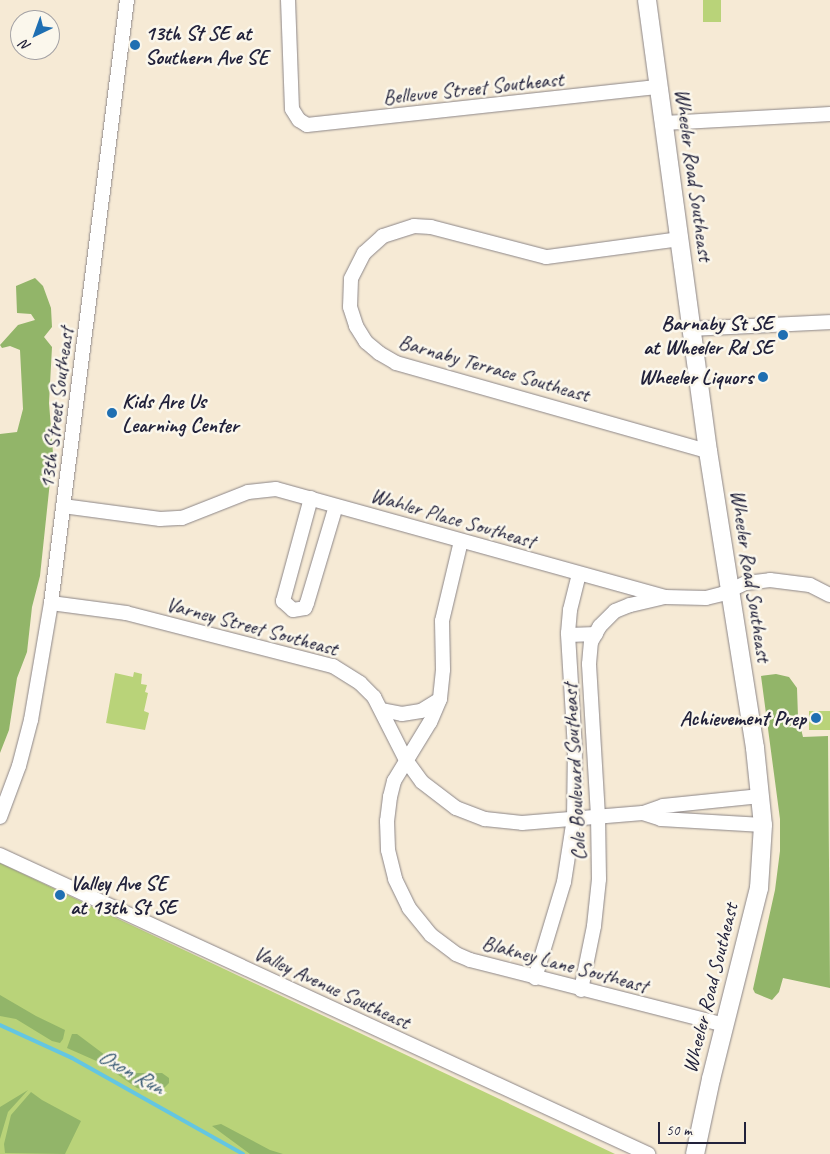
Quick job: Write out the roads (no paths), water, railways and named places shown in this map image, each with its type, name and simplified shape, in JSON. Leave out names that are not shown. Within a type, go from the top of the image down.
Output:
[{"type":"main road","name":"Wheeler Road Southeast","points":[[647,0],[708,451],[755,748],[763,825],[758,888],[695,1154]]},
{"type":"street","name":"13th Street Southeast","points":[[0,817],[18,766],[31,720],[51,603],[127,0]]},
{"type":"street","name":"Bellevue Street Southeast","points":[[288,0],[292,109],[295,116],[302,123],[311,126],[659,87]]},
{"type":"street","points":[[664,123],[830,114]]},
{"type":"street","name":"Barnaby Terrace Southeast","points":[[680,239],[546,257],[431,227],[414,226],[383,236],[364,254],[351,277],[350,306],[355,322],[364,339],[379,353],[396,363],[708,451]]},
{"type":"street","points":[[692,329],[830,322]]},
{"type":"street","name":"Wahler Place Southeast","points":[[63,506],[160,518],[182,518],[258,489],[276,489],[665,597],[706,598],[750,582],[780,580],[810,585],[830,595]]},
{"type":"street","points":[[311,498],[283,602],[292,610],[305,608],[336,506]]},
{"type":"street","name":"Blakney Lane Southeast","points":[[461,541],[442,621],[443,670],[440,699],[430,722],[394,781],[390,797],[387,821],[388,850],[395,879],[408,908],[431,935],[456,954],[494,968],[725,1026]]},
{"type":"street","name":"Cole Boulevard Southeast","points":[[535,978],[564,882],[574,818],[575,745],[569,636],[570,610],[579,574]]},
{"type":"street","name":"Cole Boulevard Southeast","points":[[581,990],[594,926],[599,879],[598,816],[589,664],[591,642],[615,611],[630,605],[665,597]]},
{"type":"street","name":"Varney Street Southeast","points":[[51,603],[121,611],[333,666],[360,683],[382,710],[406,760],[422,782],[439,798],[456,808],[495,822],[522,823],[644,813],[663,806],[760,796]]},
{"type":"street","points":[[569,636],[596,634]]},
{"type":"street","points":[[382,710],[402,714],[421,711],[440,699]]},
{"type":"street","points":[[575,745],[593,742]]},
{"type":"street","name":"Varney Street Southeast","points":[[644,813],[662,819],[763,825]]},
{"type":"street","name":"Valley Avenue Southeast","points":[[0,855],[648,1154]]},
{"type":"waterway","name":"Oxon Run","points":[[0,1025],[72,1058],[243,1154]]},
{"type":"place","name":"13th St SE at Southern Ave SE","points":[[135,45]]},
{"type":"place","name":"Barnaby St SE at Wheeler Rd SE","points":[[783,335]]},
{"type":"place","name":"Wheeler Liquors","points":[[763,377]]},
{"type":"place","name":"Kids Are Us Learning Center","points":[[112,413]]},
{"type":"place","name":"Achievement Prep","points":[[816,718]]},
{"type":"place","name":"Valley Ave SE at 13th St SE","points":[[60,895]]}]
